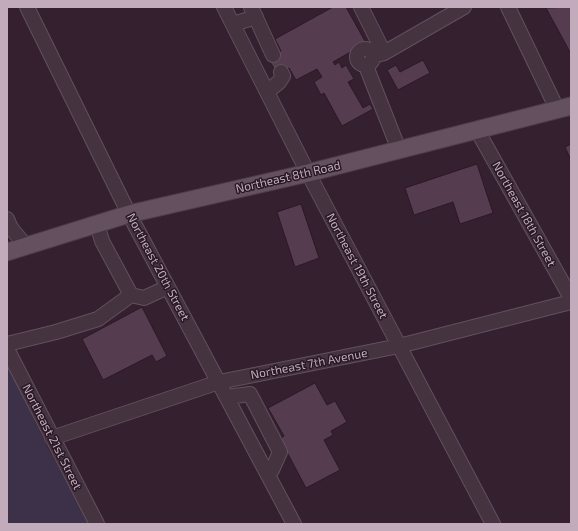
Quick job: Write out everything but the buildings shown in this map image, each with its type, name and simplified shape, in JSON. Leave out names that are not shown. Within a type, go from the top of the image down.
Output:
[{"type":"main road","name":"Northeast 8th Road","points":[[7,252],[129,214],[308,173],[564,108]]},
{"type":"street","name":"Northeast 20th Street","points":[[27,7],[129,214],[294,524]]},
{"type":"street","name":"Northeast 19th Street","points":[[224,7],[398,346],[493,524]]},
{"type":"street","points":[[361,7],[399,150]]},
{"type":"street","points":[[374,58],[464,7]]},
{"type":"street","points":[[508,7],[564,108]]},
{"type":"street","points":[[233,24],[254,12],[273,55]]},
{"type":"street","points":[[267,92],[279,82],[282,76],[281,72]]},
{"type":"street","name":"Northeast 18th Street","points":[[477,130],[571,298]]},
{"type":"street","points":[[7,219],[11,228],[26,246]]},
{"type":"street","points":[[97,224],[102,241],[131,295],[144,298],[168,287]]},
{"type":"street","points":[[7,344],[56,332],[98,319],[131,295]]},
{"type":"street","name":"Northeast 7th Avenue","points":[[52,438],[219,382],[398,346],[571,302]]},
{"type":"street","name":"Northeast 21st Street","points":[[7,349],[97,524]]},
{"type":"street","points":[[227,396],[250,394],[280,452],[272,470],[267,473]]},
{"type":"shaded area","points":[[7,364],[47,446],[89,524],[7,524]]}]
